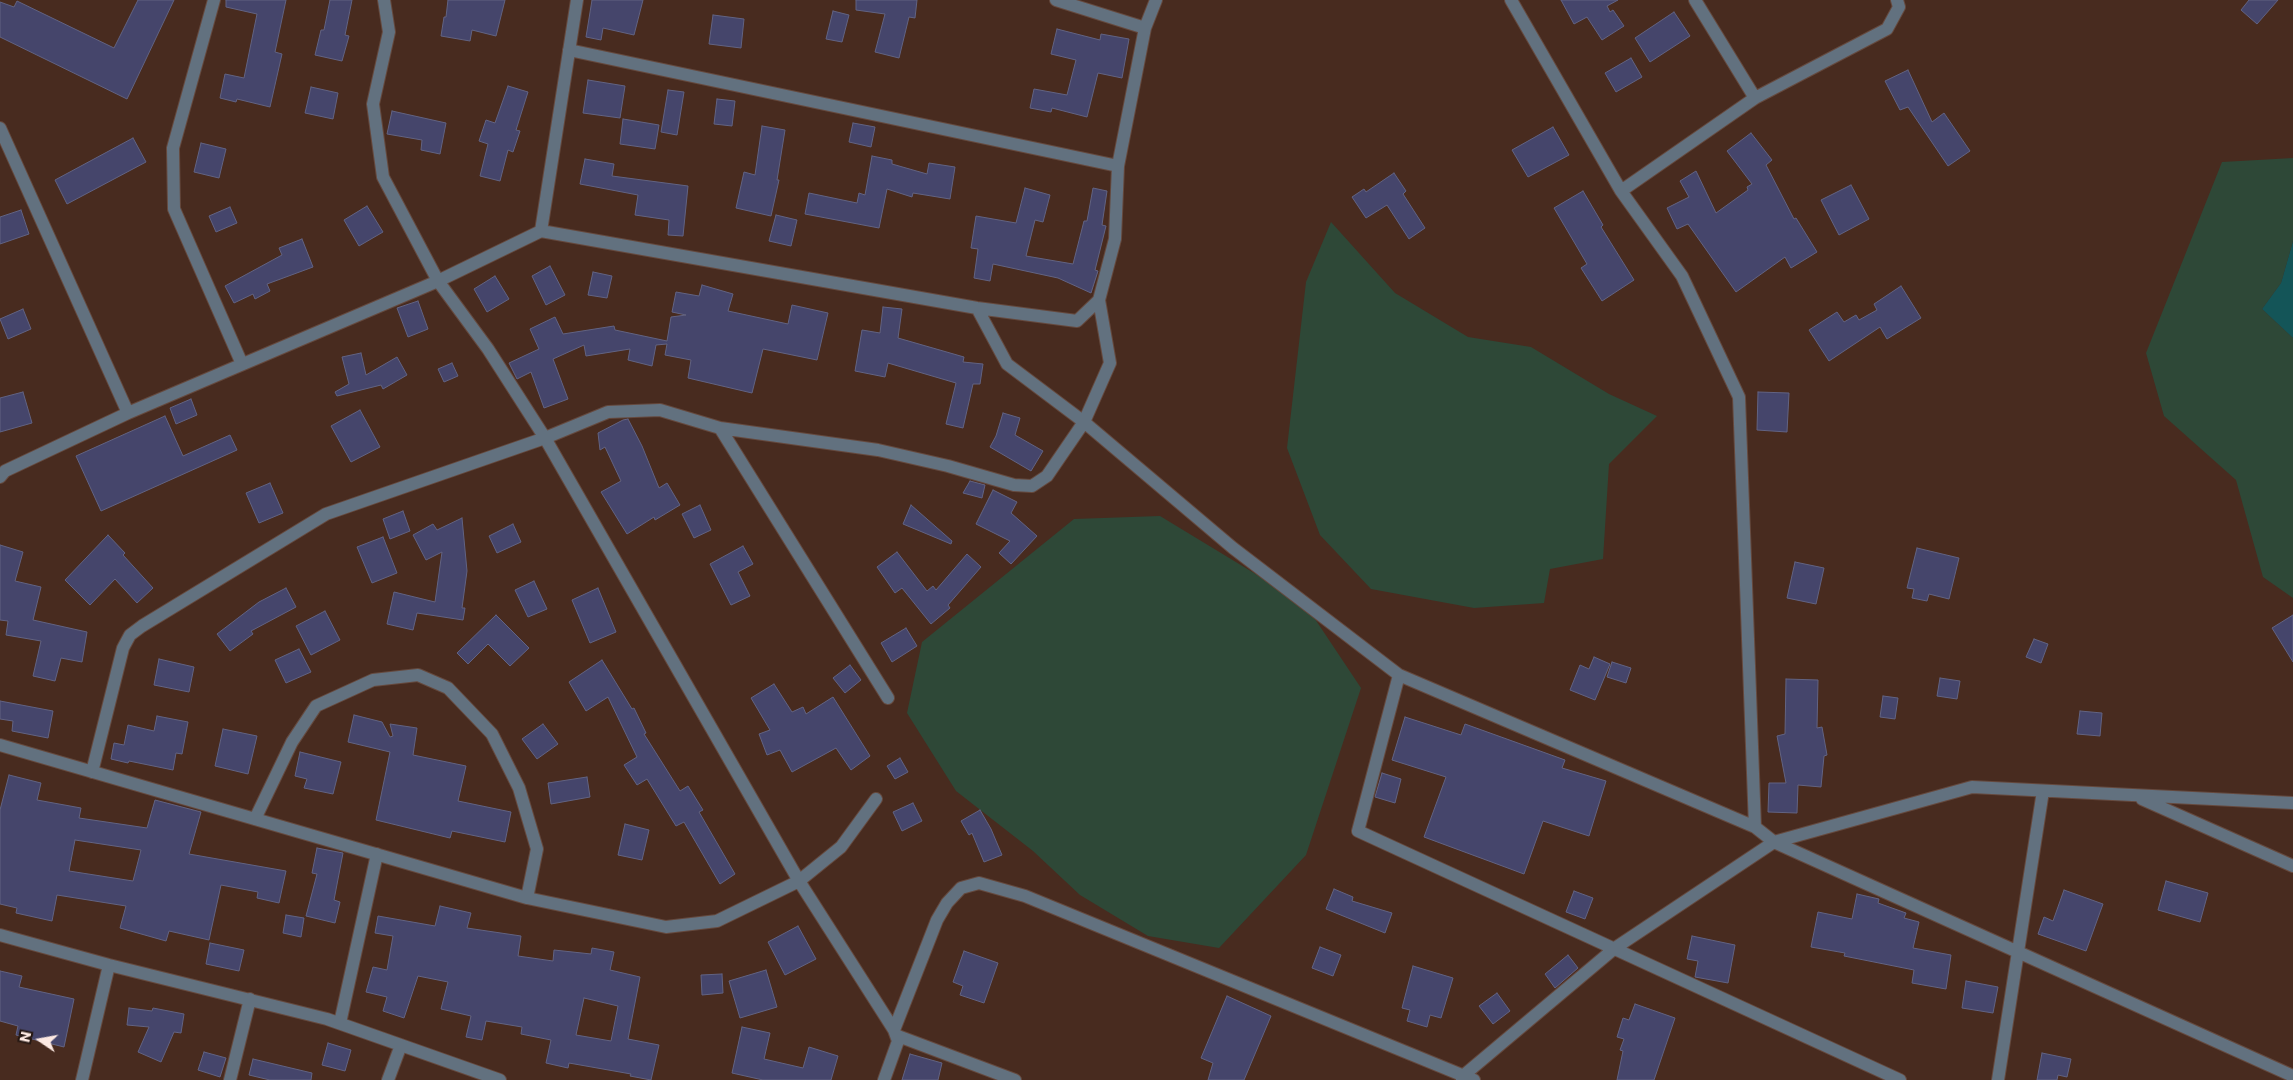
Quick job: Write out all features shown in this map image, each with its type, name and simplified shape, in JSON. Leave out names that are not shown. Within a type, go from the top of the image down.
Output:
[{"type":"street","points":[[214,0],[173,148],[174,209],[242,364]]},
{"type":"street","points":[[384,0],[389,32],[373,104],[383,177],[438,280],[488,349],[545,438],[799,881],[896,1033],[1015,1080]]},
{"type":"street","points":[[541,231],[577,0]]},
{"type":"street","points":[[1056,0],[1145,28]]},
{"type":"street","points":[[92,772],[123,648],[130,635],[142,626],[326,514],[545,438],[608,412],[660,410],[720,428],[878,450],[948,466],[1014,485],[1032,486],[1047,476],[1084,422],[1110,363],[1100,300],[1115,240],[1118,166],[1145,28],[1156,0]]},
{"type":"street","points":[[1511,0],[1621,191],[1682,276],[1739,396],[1755,826]]},
{"type":"street","points":[[1695,0],[1754,98]]},
{"type":"street","points":[[1621,191],[1754,98],[1887,29],[1898,6],[1897,0]]},
{"type":"street","points":[[569,50],[1118,166]]},
{"type":"street","points":[[0,128],[128,413]]},
{"type":"street","points":[[0,477],[5,471],[128,413],[438,280],[541,231],[977,308],[1078,321],[1100,300]]},
{"type":"street","points":[[977,308],[1007,364],[1084,422],[1233,548],[1399,674],[1755,826],[1774,842],[2293,1076]]},
{"type":"street","points":[[720,428],[888,698]]},
{"type":"street","points":[[255,819],[292,742],[316,706],[373,680],[418,674],[448,688],[492,734],[519,788],[537,849],[527,898]]},
{"type":"street","points":[[1399,674],[1358,831],[1900,1080]]},
{"type":"street","points":[[0,745],[527,898],[666,927],[717,920],[799,881],[841,847],[876,799]]},
{"type":"street","points":[[884,1080],[896,1033],[938,920],[947,903],[961,888],[979,883],[1025,896],[1466,1078],[1615,948],[1774,842],[1972,787],[2293,803]]},
{"type":"street","points":[[1998,1080],[2043,791]]},
{"type":"street","points":[[2135,796],[2293,866]]},
{"type":"street","points":[[340,1023],[377,854]]},
{"type":"street","points":[[0,935],[109,965],[340,1023],[500,1080]]},
{"type":"street","points":[[82,1080],[109,965]]},
{"type":"street","points":[[230,1080],[250,999]]},
{"type":"street","points":[[388,1080],[401,1045]]},
{"type":"green space","points":[[2293,158],[2293,241],[2281,283],[2262,309],[2293,338],[2293,598],[2263,577],[2236,480],[2164,416],[2146,353],[2222,162]]},
{"type":"green space","points":[[1331,222],[1395,293],[1468,337],[1531,347],[1609,394],[1657,416],[1609,464],[1603,559],[1550,569],[1544,603],[1474,608],[1371,589],[1320,535],[1287,448],[1306,282]]},
{"type":"green space","points":[[1160,516],[1305,604],[1361,688],[1306,855],[1219,948],[1148,936],[1080,895],[1033,851],[956,791],[907,713],[922,642],[1074,519]]},
{"type":"water","points":[[2293,241],[2293,338],[2262,309],[2281,283]]},
{"type":"building","points":[[138,0],[174,0],[127,99],[0,37],[0,2],[14,7],[17,1],[114,48]]},
{"type":"building","points":[[226,0],[286,0],[275,52],[282,54],[270,107],[237,99],[236,102],[220,98],[225,74],[244,78],[257,14],[226,7]]},
{"type":"building","points":[[330,0],[352,0],[345,35],[349,36],[342,61],[315,55],[321,30],[324,30]]},
{"type":"building","points":[[448,0],[505,0],[496,36],[472,30],[470,41],[441,36]]},
{"type":"building","points":[[592,0],[643,0],[634,35],[603,28],[601,40],[586,37]]},
{"type":"building","points":[[856,0],[917,0],[915,18],[909,17],[899,58],[875,52],[885,14],[856,10]]},
{"type":"building","points":[[1561,0],[1618,0],[1607,6],[1610,12],[1613,10],[1624,26],[1602,40],[1587,17],[1574,24]]},
{"type":"building","points":[[2249,0],[2278,0],[2257,24],[2241,10]]},
{"type":"building","points":[[833,11],[849,15],[842,42],[826,39]]},
{"type":"building","points":[[1674,12],[1690,36],[1650,62],[1635,38]]},
{"type":"building","points":[[713,15],[744,19],[741,48],[709,44]]},
{"type":"building","points":[[1057,29],[1100,40],[1101,34],[1129,39],[1122,78],[1098,73],[1087,117],[1052,108],[1051,112],[1030,108],[1034,89],[1067,95],[1076,60],[1051,54]]},
{"type":"building","points":[[1631,58],[1642,77],[1616,92],[1605,73]]},
{"type":"building","points":[[1908,70],[1932,122],[1944,113],[1970,151],[1948,166],[1908,107],[1900,110],[1885,81]]},
{"type":"building","points":[[588,80],[625,86],[620,118],[583,113]]},
{"type":"building","points":[[508,86],[528,92],[516,130],[520,131],[513,152],[508,150],[500,181],[480,176],[488,144],[479,141],[486,120],[495,123]]},
{"type":"building","points":[[311,87],[338,93],[333,119],[305,113]]},
{"type":"building","points":[[668,90],[684,92],[677,135],[661,132]]},
{"type":"building","points":[[717,99],[735,101],[732,126],[714,124]]},
{"type":"building","points":[[392,111],[446,123],[440,154],[421,150],[422,140],[387,134]]},
{"type":"building","points":[[623,119],[659,125],[655,149],[620,144]]},
{"type":"building","points":[[853,123],[875,127],[871,147],[849,142]]},
{"type":"building","points":[[762,126],[785,130],[777,180],[779,180],[771,216],[736,208],[744,172],[755,175]]},
{"type":"building","points":[[1553,127],[1569,155],[1528,177],[1512,150]]},
{"type":"building","points":[[1751,133],[1772,160],[1766,165],[1794,219],[1796,218],[1817,252],[1791,268],[1785,257],[1736,292],[1688,224],[1677,229],[1667,208],[1689,197],[1680,181],[1696,171],[1716,213],[1748,190],[1747,187],[1752,184],[1727,151]]},
{"type":"building","points":[[133,138],[146,162],[67,204],[55,180]]},
{"type":"building","points":[[201,143],[226,149],[219,178],[194,172]]},
{"type":"building","points":[[872,156],[892,160],[892,164],[927,174],[929,163],[955,167],[950,199],[913,193],[912,197],[887,189],[879,228],[805,214],[809,193],[857,203],[859,193],[865,195]]},
{"type":"building","points":[[585,159],[614,164],[612,176],[688,186],[683,236],[668,235],[669,220],[635,215],[638,195],[580,184]]},
{"type":"building","points":[[1394,173],[1406,191],[1403,194],[1425,228],[1409,239],[1387,205],[1366,218],[1352,197],[1364,189],[1366,192]]},
{"type":"building","points":[[1851,185],[1869,219],[1839,235],[1821,200]]},
{"type":"building","points":[[1025,188],[1050,195],[1043,222],[1035,220],[1026,256],[1073,264],[1084,221],[1087,221],[1093,188],[1107,191],[1102,225],[1106,226],[1095,270],[1098,271],[1091,293],[1058,278],[993,264],[990,281],[974,278],[978,249],[971,248],[976,216],[1016,223]]},
{"type":"building","points":[[1583,191],[1603,225],[1601,227],[1634,280],[1602,301],[1581,268],[1587,264],[1554,208]]},
{"type":"building","points":[[367,206],[383,232],[359,246],[344,220]]},
{"type":"building","points":[[230,207],[237,223],[216,232],[209,216]]},
{"type":"building","points":[[21,210],[29,234],[0,244],[0,217]]},
{"type":"building","points":[[776,215],[797,220],[791,246],[769,241]]},
{"type":"building","points":[[302,239],[313,267],[267,284],[270,291],[255,299],[253,294],[234,303],[225,286],[282,255],[279,248]]},
{"type":"building","points":[[550,266],[565,295],[546,305],[532,276]]},
{"type":"building","points":[[593,272],[612,276],[607,298],[588,295]]},
{"type":"building","points":[[495,276],[509,299],[487,312],[474,289]]},
{"type":"building","points":[[702,285],[733,294],[728,311],[788,324],[792,305],[828,313],[817,360],[763,349],[752,393],[688,378],[691,360],[665,355],[667,344],[656,345],[652,366],[628,360],[630,349],[586,356],[584,345],[553,359],[568,399],[544,408],[531,372],[517,379],[509,363],[539,349],[530,329],[555,317],[563,334],[614,326],[615,330],[667,341],[671,317],[686,315],[672,312],[676,292],[699,296]]},
{"type":"building","points":[[1901,286],[1921,318],[1887,339],[1880,327],[1829,361],[1809,330],[1837,312],[1844,322],[1856,315],[1859,320],[1877,310],[1874,304]]},
{"type":"building","points":[[418,301],[428,329],[408,337],[397,308]]},
{"type":"building","points":[[883,307],[902,309],[898,338],[964,357],[963,362],[983,364],[980,384],[973,384],[963,428],[946,424],[956,383],[888,363],[885,377],[855,371],[862,330],[880,333]]},
{"type":"building","points":[[23,309],[31,329],[8,339],[0,319]]},
{"type":"building","points":[[361,353],[366,375],[397,357],[407,375],[383,389],[381,385],[337,396],[335,392],[349,384],[342,357]]},
{"type":"building","points":[[452,363],[458,376],[444,382],[438,369]]},
{"type":"building","points":[[23,392],[32,423],[0,432],[0,398]]},
{"type":"building","points":[[1758,392],[1789,393],[1787,432],[1757,430]]},
{"type":"building","points":[[191,399],[197,415],[176,424],[170,408]]},
{"type":"building","points":[[360,410],[380,447],[351,462],[331,426]]},
{"type":"building","points":[[1003,413],[1020,418],[1015,435],[1043,451],[1031,471],[990,447],[996,436]]},
{"type":"building","points":[[165,416],[183,456],[230,435],[237,450],[101,511],[76,456]]},
{"type":"building","points":[[628,419],[642,446],[659,488],[667,483],[680,505],[655,520],[654,517],[627,534],[601,492],[621,481],[605,447],[600,450],[598,433]]},
{"type":"building","points":[[970,481],[985,485],[982,498],[963,493]]},
{"type":"building","points":[[270,483],[283,513],[259,523],[246,493]]},
{"type":"building","points":[[993,490],[1017,502],[1011,513],[1037,536],[1011,564],[999,553],[1010,541],[976,524]]},
{"type":"building","points":[[700,505],[711,530],[694,538],[682,514]]},
{"type":"building","points":[[911,505],[952,541],[951,544],[903,524]]},
{"type":"building","points":[[403,511],[410,531],[390,539],[383,519]]},
{"type":"building","points":[[462,518],[467,571],[462,608],[465,608],[463,620],[417,613],[413,630],[387,624],[394,592],[435,602],[442,552],[426,560],[413,535],[433,524],[437,530]]},
{"type":"building","points":[[513,524],[521,542],[497,553],[489,536]]},
{"type":"building","points":[[108,535],[125,553],[123,555],[153,588],[137,603],[115,579],[90,605],[65,580]]},
{"type":"building","points":[[383,537],[397,573],[372,583],[357,547]]},
{"type":"building","points":[[0,545],[23,552],[15,581],[41,587],[33,620],[87,632],[82,662],[61,658],[55,681],[33,676],[41,641],[6,635],[8,621],[0,620]]},
{"type":"building","points":[[743,546],[753,564],[738,572],[750,596],[731,605],[710,564]]},
{"type":"building","points":[[1917,548],[1959,558],[1949,599],[1929,594],[1927,601],[1912,598],[1914,589],[1907,588]]},
{"type":"building","points":[[897,552],[927,591],[933,586],[936,590],[967,554],[981,567],[948,605],[950,608],[931,624],[902,588],[895,593],[877,567]]},
{"type":"building","points":[[1795,562],[1824,568],[1816,604],[1787,598]]},
{"type":"building","points":[[534,581],[547,609],[528,617],[515,590]]},
{"type":"building","points":[[286,588],[296,607],[251,631],[253,634],[230,651],[217,634],[259,602]]},
{"type":"building","points":[[598,588],[616,632],[590,643],[572,600]]},
{"type":"building","points":[[325,611],[340,640],[311,655],[296,626]]},
{"type":"building","points":[[496,615],[529,648],[510,666],[488,644],[468,664],[457,653]]},
{"type":"building","points":[[2293,615],[2293,662],[2272,628]]},
{"type":"building","points":[[906,628],[917,646],[892,662],[881,643]]},
{"type":"building","points":[[2034,639],[2048,644],[2041,663],[2026,657]]},
{"type":"building","points":[[299,649],[311,672],[286,683],[275,660]]},
{"type":"building","points":[[1594,657],[1610,664],[1595,700],[1570,690],[1580,665],[1589,669]]},
{"type":"building","points":[[159,659],[194,667],[189,692],[154,685]]},
{"type":"building","points":[[602,660],[632,709],[634,708],[646,733],[644,734],[680,791],[688,786],[703,810],[699,812],[735,874],[720,884],[684,822],[676,826],[647,779],[637,785],[624,765],[637,757],[608,697],[586,711],[569,682]]},
{"type":"building","points":[[1612,662],[1631,668],[1626,683],[1607,677]]},
{"type":"building","points":[[850,665],[861,680],[845,693],[833,678]]},
{"type":"building","points":[[1940,678],[1960,681],[1957,699],[1937,696]]},
{"type":"building","points":[[1786,679],[1818,680],[1817,728],[1822,727],[1827,755],[1824,756],[1821,787],[1798,785],[1797,813],[1768,812],[1769,783],[1786,783],[1777,736],[1785,734]]},
{"type":"building","points":[[774,684],[792,712],[803,707],[806,714],[833,697],[870,756],[851,770],[836,748],[792,772],[780,750],[767,755],[759,734],[770,730],[751,698]]},
{"type":"building","points":[[1883,696],[1898,698],[1895,719],[1880,717]]},
{"type":"building","points":[[0,701],[53,711],[48,738],[12,731],[13,721],[0,719]]},
{"type":"building","points":[[2080,711],[2102,713],[2100,736],[2077,734]]},
{"type":"building","points":[[354,715],[382,722],[390,737],[393,736],[390,724],[417,728],[413,755],[466,766],[458,801],[511,812],[505,842],[452,831],[450,838],[376,820],[390,752],[348,742]]},
{"type":"building","points":[[157,716],[188,722],[182,754],[176,753],[173,770],[111,759],[114,743],[124,745],[128,725],[154,731]]},
{"type":"building","points":[[1405,717],[1461,735],[1465,724],[1565,760],[1562,768],[1606,781],[1589,836],[1543,821],[1524,874],[1424,837],[1446,777],[1392,760]]},
{"type":"building","points":[[543,724],[558,744],[537,759],[522,739]]},
{"type":"building","points":[[223,729],[257,736],[248,774],[215,766]]},
{"type":"building","points":[[300,752],[341,762],[333,794],[304,788],[307,779],[295,776]]},
{"type":"building","points":[[900,758],[908,772],[895,779],[887,766]]},
{"type":"building","points":[[1382,773],[1401,779],[1395,803],[1375,797]]},
{"type":"building","points":[[9,775],[41,783],[37,800],[81,808],[79,818],[147,828],[155,800],[201,812],[189,854],[286,871],[279,903],[257,898],[258,892],[221,885],[209,940],[169,931],[166,941],[120,928],[126,906],[57,895],[52,921],[16,913],[17,908],[0,904],[0,810]],"holes":[[[75,840],[141,850],[133,881],[69,871]]]},
{"type":"building","points":[[587,777],[590,797],[551,804],[548,783]]},
{"type":"building","points":[[913,803],[922,821],[902,831],[893,812]]},
{"type":"building","points":[[980,810],[991,829],[1002,855],[984,862],[972,833],[969,835],[961,821]]},
{"type":"building","points":[[625,824],[649,830],[642,860],[618,855]]},
{"type":"building","points":[[317,848],[343,853],[334,900],[340,902],[335,923],[306,916],[317,874],[312,873]]},
{"type":"building","points":[[2166,881],[2208,893],[2200,922],[2158,910]]},
{"type":"building","points":[[1334,889],[1353,897],[1352,901],[1392,913],[1385,933],[1326,909]]},
{"type":"building","points":[[2064,890],[2103,904],[2086,951],[2038,934],[2044,917],[2053,921]]},
{"type":"building","points":[[1574,891],[1593,898],[1585,919],[1566,912]]},
{"type":"building","points":[[1857,894],[1879,899],[1878,903],[1906,913],[1904,918],[1919,922],[1913,948],[1951,955],[1946,989],[1912,983],[1914,970],[1844,956],[1845,953],[1811,947],[1818,912],[1852,919]]},
{"type":"building","points":[[440,906],[471,913],[467,928],[521,936],[518,956],[553,961],[554,950],[591,954],[592,948],[614,952],[610,970],[640,977],[628,1039],[659,1045],[651,1080],[630,1076],[631,1074],[569,1063],[568,1068],[546,1063],[551,1040],[521,1034],[522,1027],[486,1021],[482,1040],[466,1037],[471,1016],[441,1009],[448,982],[418,976],[404,1018],[383,1011],[387,997],[366,992],[373,967],[387,970],[393,936],[375,933],[378,916],[435,926]],"holes":[[[584,998],[618,1006],[611,1041],[576,1035]]]},
{"type":"building","points":[[286,915],[304,918],[301,937],[283,933]]},
{"type":"building","points":[[798,926],[816,959],[785,975],[768,942]]},
{"type":"building","points":[[1692,936],[1735,945],[1728,983],[1695,977],[1698,961],[1687,959]]},
{"type":"building","points":[[210,943],[244,950],[239,971],[206,964]]},
{"type":"building","points":[[1320,947],[1341,955],[1333,976],[1312,968]]},
{"type":"building","points":[[964,951],[998,963],[984,1003],[960,995],[963,986],[953,982]]},
{"type":"building","points":[[1568,955],[1578,968],[1555,988],[1545,974]]},
{"type":"building","points":[[1413,966],[1453,978],[1441,1018],[1430,1015],[1427,1027],[1407,1021],[1410,1010],[1402,1008]]},
{"type":"building","points":[[766,970],[777,1007],[740,1018],[729,981]]},
{"type":"building","points":[[0,971],[22,976],[19,987],[74,999],[64,1047],[16,1035],[18,1026],[0,1021]]},
{"type":"building","points":[[722,974],[723,993],[702,995],[701,975]]},
{"type":"building","points":[[1966,981],[1998,987],[1993,1013],[1962,1008]]},
{"type":"building","points":[[1497,993],[1510,1011],[1493,1024],[1479,1006]]},
{"type":"building","points":[[1227,996],[1271,1016],[1244,1080],[1208,1080],[1213,1063],[1201,1058]]},
{"type":"building","points":[[1635,1004],[1675,1018],[1654,1080],[1617,1080],[1623,1051],[1620,1050],[1624,1039],[1617,1037],[1623,1018],[1629,1020]]},
{"type":"building","points":[[129,1008],[152,1011],[153,1008],[184,1014],[181,1033],[174,1032],[161,1062],[138,1052],[149,1027],[127,1025]]},
{"type":"building","points":[[742,1027],[770,1033],[764,1059],[803,1068],[809,1047],[838,1056],[831,1080],[763,1080],[732,1073]]},
{"type":"building","points":[[328,1043],[351,1050],[345,1071],[322,1065]]},
{"type":"building","points":[[204,1052],[226,1058],[220,1077],[198,1070]]},
{"type":"building","points":[[2042,1053],[2071,1059],[2067,1077],[2058,1075],[2057,1080],[2037,1080]]},
{"type":"building","points":[[910,1054],[942,1063],[938,1080],[902,1080]]},
{"type":"building","points":[[253,1059],[312,1073],[311,1080],[270,1080],[249,1075]]}]
